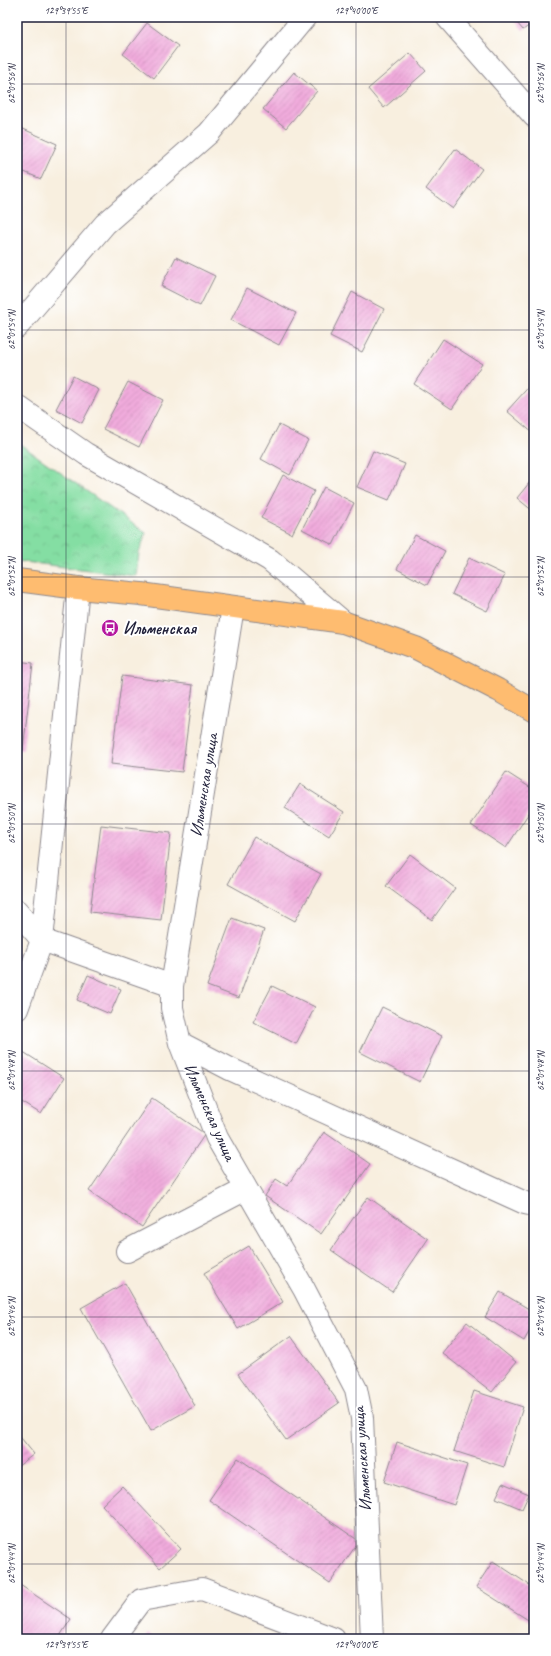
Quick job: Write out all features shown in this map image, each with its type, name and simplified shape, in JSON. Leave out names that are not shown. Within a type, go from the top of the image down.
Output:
[{"type":"main road","points":[[17,580],[141,594],[343,622],[416,648],[498,690],[534,711]]},
{"type":"street","points":[[17,327],[105,224],[209,134],[305,17]]},
{"type":"street","points":[[447,17],[528,110]]},
{"type":"street","points":[[17,406],[86,454],[270,560],[343,622]]},
{"type":"street","points":[[17,1009],[42,940],[78,588]]},
{"type":"street","name":"Ильменская улица","points":[[233,607],[172,986],[172,1008],[180,1043],[217,1138],[304,1290],[356,1388],[362,1418],[372,1639]]},
{"type":"street","points":[[17,911],[42,940],[172,986]]},
{"type":"street","points":[[180,1043],[230,1069],[525,1203],[534,1205]]},
{"type":"street","points":[[127,1251],[246,1189]]},
{"type":"street","points":[[112,1639],[141,1600],[202,1589],[322,1637]]},
{"type":"green space","points":[[17,442],[146,533],[139,553],[136,576],[17,561]]},
{"type":"building","points":[[512,17],[534,17],[534,22],[523,30]]},
{"type":"building","points":[[147,23],[178,46],[154,78],[123,54]]},
{"type":"building","points":[[410,53],[426,71],[384,108],[368,89]]},
{"type":"building","points":[[294,72],[317,91],[286,128],[263,109]]},
{"type":"building","points":[[21,128],[57,144],[41,179],[17,169],[17,138]]},
{"type":"building","points":[[455,149],[482,169],[453,209],[426,189]]},
{"type":"building","points":[[176,257],[215,276],[200,306],[161,286]]},
{"type":"building","points":[[247,288],[296,313],[279,345],[231,320]]},
{"type":"building","points":[[352,292],[384,309],[362,352],[330,336]]},
{"type":"building","points":[[443,339],[482,364],[452,409],[414,384]]},
{"type":"building","points":[[73,376],[99,390],[82,423],[56,409]]},
{"type":"building","points":[[534,381],[534,434],[507,411]]},
{"type":"building","points":[[128,382],[163,400],[139,447],[103,429]]},
{"type":"building","points":[[279,425],[308,440],[290,475],[261,459]]},
{"type":"building","points":[[373,451],[405,464],[389,500],[357,487]]},
{"type":"building","points":[[283,475],[314,491],[292,534],[261,518]]},
{"type":"building","points":[[534,477],[534,512],[517,498]]},
{"type":"building","points":[[324,487],[354,503],[333,545],[302,529]]},
{"type":"building","points":[[415,535],[445,551],[427,585],[397,569]]},
{"type":"building","points":[[469,558],[505,575],[487,611],[452,594]]},
{"type":"building","points":[[17,661],[33,663],[23,750],[17,750]]},
{"type":"building","points":[[122,676],[193,685],[182,772],[111,764]]},
{"type":"building","points":[[506,772],[534,790],[534,805],[506,848],[471,825]]},
{"type":"building","points":[[300,784],[344,812],[329,836],[285,808]]},
{"type":"building","points":[[101,825],[171,833],[161,920],[90,912]]},
{"type":"building","points":[[254,837],[321,874],[295,921],[228,884]]},
{"type":"building","points":[[410,854],[455,888],[432,920],[386,886]]},
{"type":"building","points":[[232,918],[264,930],[239,998],[207,986]]},
{"type":"building","points":[[88,975],[121,989],[110,1014],[77,1000]]},
{"type":"building","points":[[272,986],[315,1007],[296,1044],[253,1022]]},
{"type":"building","points":[[382,1007],[442,1036],[420,1082],[360,1052]]},
{"type":"building","points":[[17,1048],[64,1078],[41,1114],[17,1099]]},
{"type":"building","points":[[152,1098],[205,1134],[142,1227],[89,1191]]},
{"type":"building","points":[[324,1132],[370,1164],[321,1234],[265,1196],[276,1179],[287,1186]]},
{"type":"building","points":[[368,1197],[428,1239],[392,1292],[331,1250]]},
{"type":"building","points":[[249,1246],[283,1302],[238,1329],[204,1273]]},
{"type":"building","points":[[125,1283],[195,1406],[151,1431],[81,1308]]},
{"type":"building","points":[[500,1292],[534,1312],[534,1323],[524,1341],[485,1317]]},
{"type":"building","points":[[467,1322],[516,1362],[492,1392],[442,1353]]},
{"type":"building","points":[[291,1336],[339,1403],[286,1440],[238,1374]]},
{"type":"building","points":[[474,1391],[523,1407],[504,1467],[454,1451]]},
{"type":"building","points":[[17,1433],[34,1454],[17,1467]]},
{"type":"building","points":[[397,1442],[467,1465],[454,1505],[384,1482]]},
{"type":"building","points":[[238,1458],[359,1541],[330,1583],[209,1500]]},
{"type":"building","points":[[503,1483],[529,1494],[522,1509],[496,1498]]},
{"type":"building","points":[[122,1486],[181,1549],[160,1568],[102,1505]]},
{"type":"building","points":[[493,1561],[534,1588],[533,1623],[476,1587]]},
{"type":"building","points":[[17,1583],[71,1619],[58,1639],[24,1639],[17,1634]]},
{"type":"building","points":[[148,1634],[156,1639],[144,1639]]},
{"type":"place","name":"Ильменская","points":[[110,628]]}]
